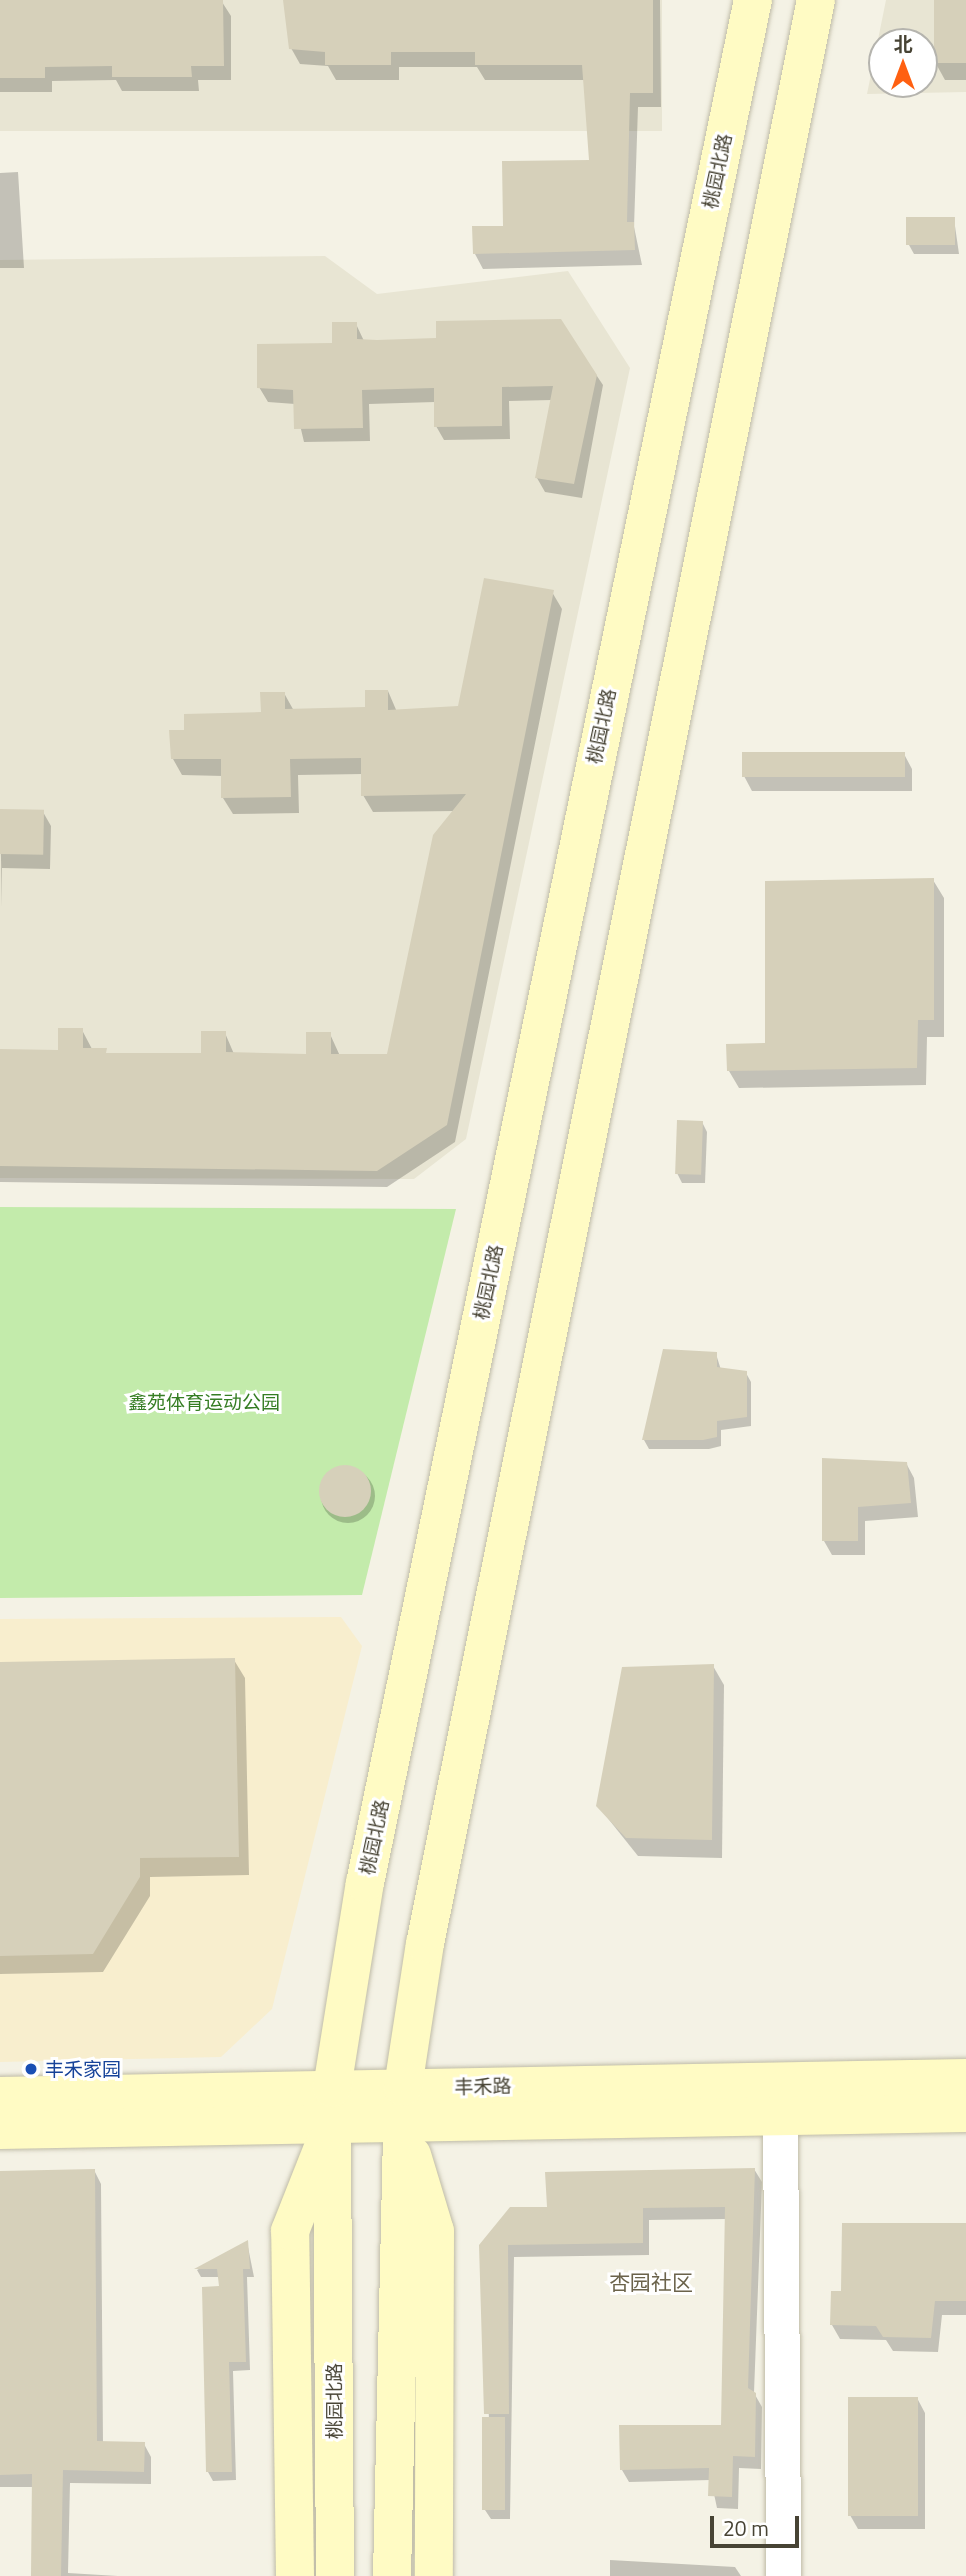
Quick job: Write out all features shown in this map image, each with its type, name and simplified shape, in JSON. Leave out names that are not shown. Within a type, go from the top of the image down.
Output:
[{"type":"main road","name":"桃园北路","points":[[335,2576],[332,2088],[365,1883],[753,0]]},
{"type":"main road","points":[[392,2576],[403,2087],[598,1066],[816,0]]},
{"type":"main road","name":"丰禾路","points":[[0,2096],[966,2078]]},
{"type":"main road","name":"丰禾路","points":[[0,2130],[332,2127],[966,2113]]},
{"type":"main road","points":[[403,2125],[435,2231],[434,2576]]},
{"type":"main road","points":[[295,2576],[290,2231],[332,2127]]},
{"type":"street","points":[[780,2117],[783,2576]]},
{"type":"shaded area","points":[[0,0],[662,0],[662,131],[0,131]]},
{"type":"shaded area","points":[[886,0],[966,0],[966,92],[938,93],[938,28],[880,28]]},
{"type":"shaded area","points":[[325,256],[377,294],[568,271],[630,368],[466,1139],[414,1179],[0,1178],[0,260]]},
{"type":"shaded area","points":[[341,1617],[362,1646],[272,2009],[221,2057],[0,2062],[0,1619]]},
{"type":"green space","name":"鑫苑体育运动公园","points":[[0,1207],[456,1209],[362,1595],[0,1598]]},
{"type":"building","points":[[0,0],[223,0],[224,66],[191,66],[192,77],[112,77],[112,66],[45,67],[45,78],[0,78]]},
{"type":"building","points":[[283,0],[653,0],[653,93],[630,93],[627,222],[634,222],[635,250],[473,254],[472,226],[503,226],[502,161],[589,160],[582,65],[475,65],[475,52],[391,52],[391,65],[325,65],[325,52],[289,49]]},
{"type":"building","points":[[934,0],[966,0],[966,63],[938,63],[938,28],[934,28]]},
{"type":"building","points":[[906,217],[955,217],[955,245],[906,245]]},
{"type":"building","points":[[561,319],[597,375],[574,484],[535,478],[553,386],[502,387],[502,426],[434,427],[434,388],[362,390],[363,428],[294,429],[293,390],[257,388],[257,344],[332,343],[332,322],[357,322],[357,339],[377,340],[436,338],[436,321]]},
{"type":"building","points":[[484,578],[554,590],[447,1125],[377,1171],[0,1166],[0,1049],[58,1050],[58,1028],[83,1028],[83,1048],[107,1048],[106,1053],[201,1053],[201,1031],[226,1031],[226,1052],[306,1054],[306,1032],[331,1032],[331,1054],[387,1054],[433,835],[466,794],[361,796],[361,758],[290,759],[291,797],[221,798],[221,759],[171,759],[169,730],[184,730],[184,714],[261,712],[260,692],[285,692],[285,709],[365,707],[365,690],[388,690],[388,710],[458,706]]},
{"type":"building","points":[[742,752],[905,752],[905,777],[742,777]]},
{"type":"building","points":[[0,809],[44,810],[43,855],[0,854]]},
{"type":"building","points":[[934,878],[934,1020],[918,1020],[917,1068],[727,1071],[726,1044],[765,1043],[765,881]]},
{"type":"building","points":[[677,1120],[703,1121],[701,1175],[675,1174]]},
{"type":"building","points":[[663,1349],[717,1352],[717,1367],[747,1371],[747,1417],[717,1421],[717,1437],[703,1440],[642,1440]]},
{"type":"building","points":[[822,1458],[907,1462],[911,1503],[858,1507],[858,1541],[822,1541]]},
{"type":"building","points":[[345,1465],[364,1472],[371,1491],[364,1510],[345,1517],[326,1510],[319,1491],[326,1472]]},
{"type":"building","points":[[235,1658],[239,1857],[140,1858],[140,1877],[93,1954],[0,1956],[0,1662]]},
{"type":"building","points":[[714,1664],[712,1840],[626,1838],[596,1806],[622,1667]]},
{"type":"building","points":[[755,2168],[748,2388],[756,2393],[755,2457],[733,2456],[732,2497],[708,2496],[709,2468],[620,2470],[619,2425],[721,2425],[725,2207],[643,2208],[643,2243],[508,2245],[509,2414],[484,2414],[479,2245],[510,2207],[547,2207],[545,2172]]},
{"type":"building","points":[[95,2169],[97,2441],[145,2442],[144,2472],[63,2470],[61,2576],[31,2576],[32,2474],[0,2475],[0,2171]]},
{"type":"building","points":[[842,2223],[966,2223],[966,2301],[935,2301],[931,2338],[883,2337],[876,2326],[830,2325],[831,2291],[841,2291]]},
{"type":"building","points":[[248,2240],[250,2269],[243,2269],[246,2362],[229,2362],[232,2472],[206,2472],[202,2287],[219,2286],[217,2269],[194,2269]]},
{"type":"building","points":[[848,2397],[918,2397],[918,2516],[848,2516]]},
{"type":"building","points":[[482,2417],[505,2417],[505,2510],[482,2510]]},
{"type":"place","name":"丰禾家园","points":[[31,2069]]},
{"type":"district","name":"杏园社区","points":[[651,2282]]}]
